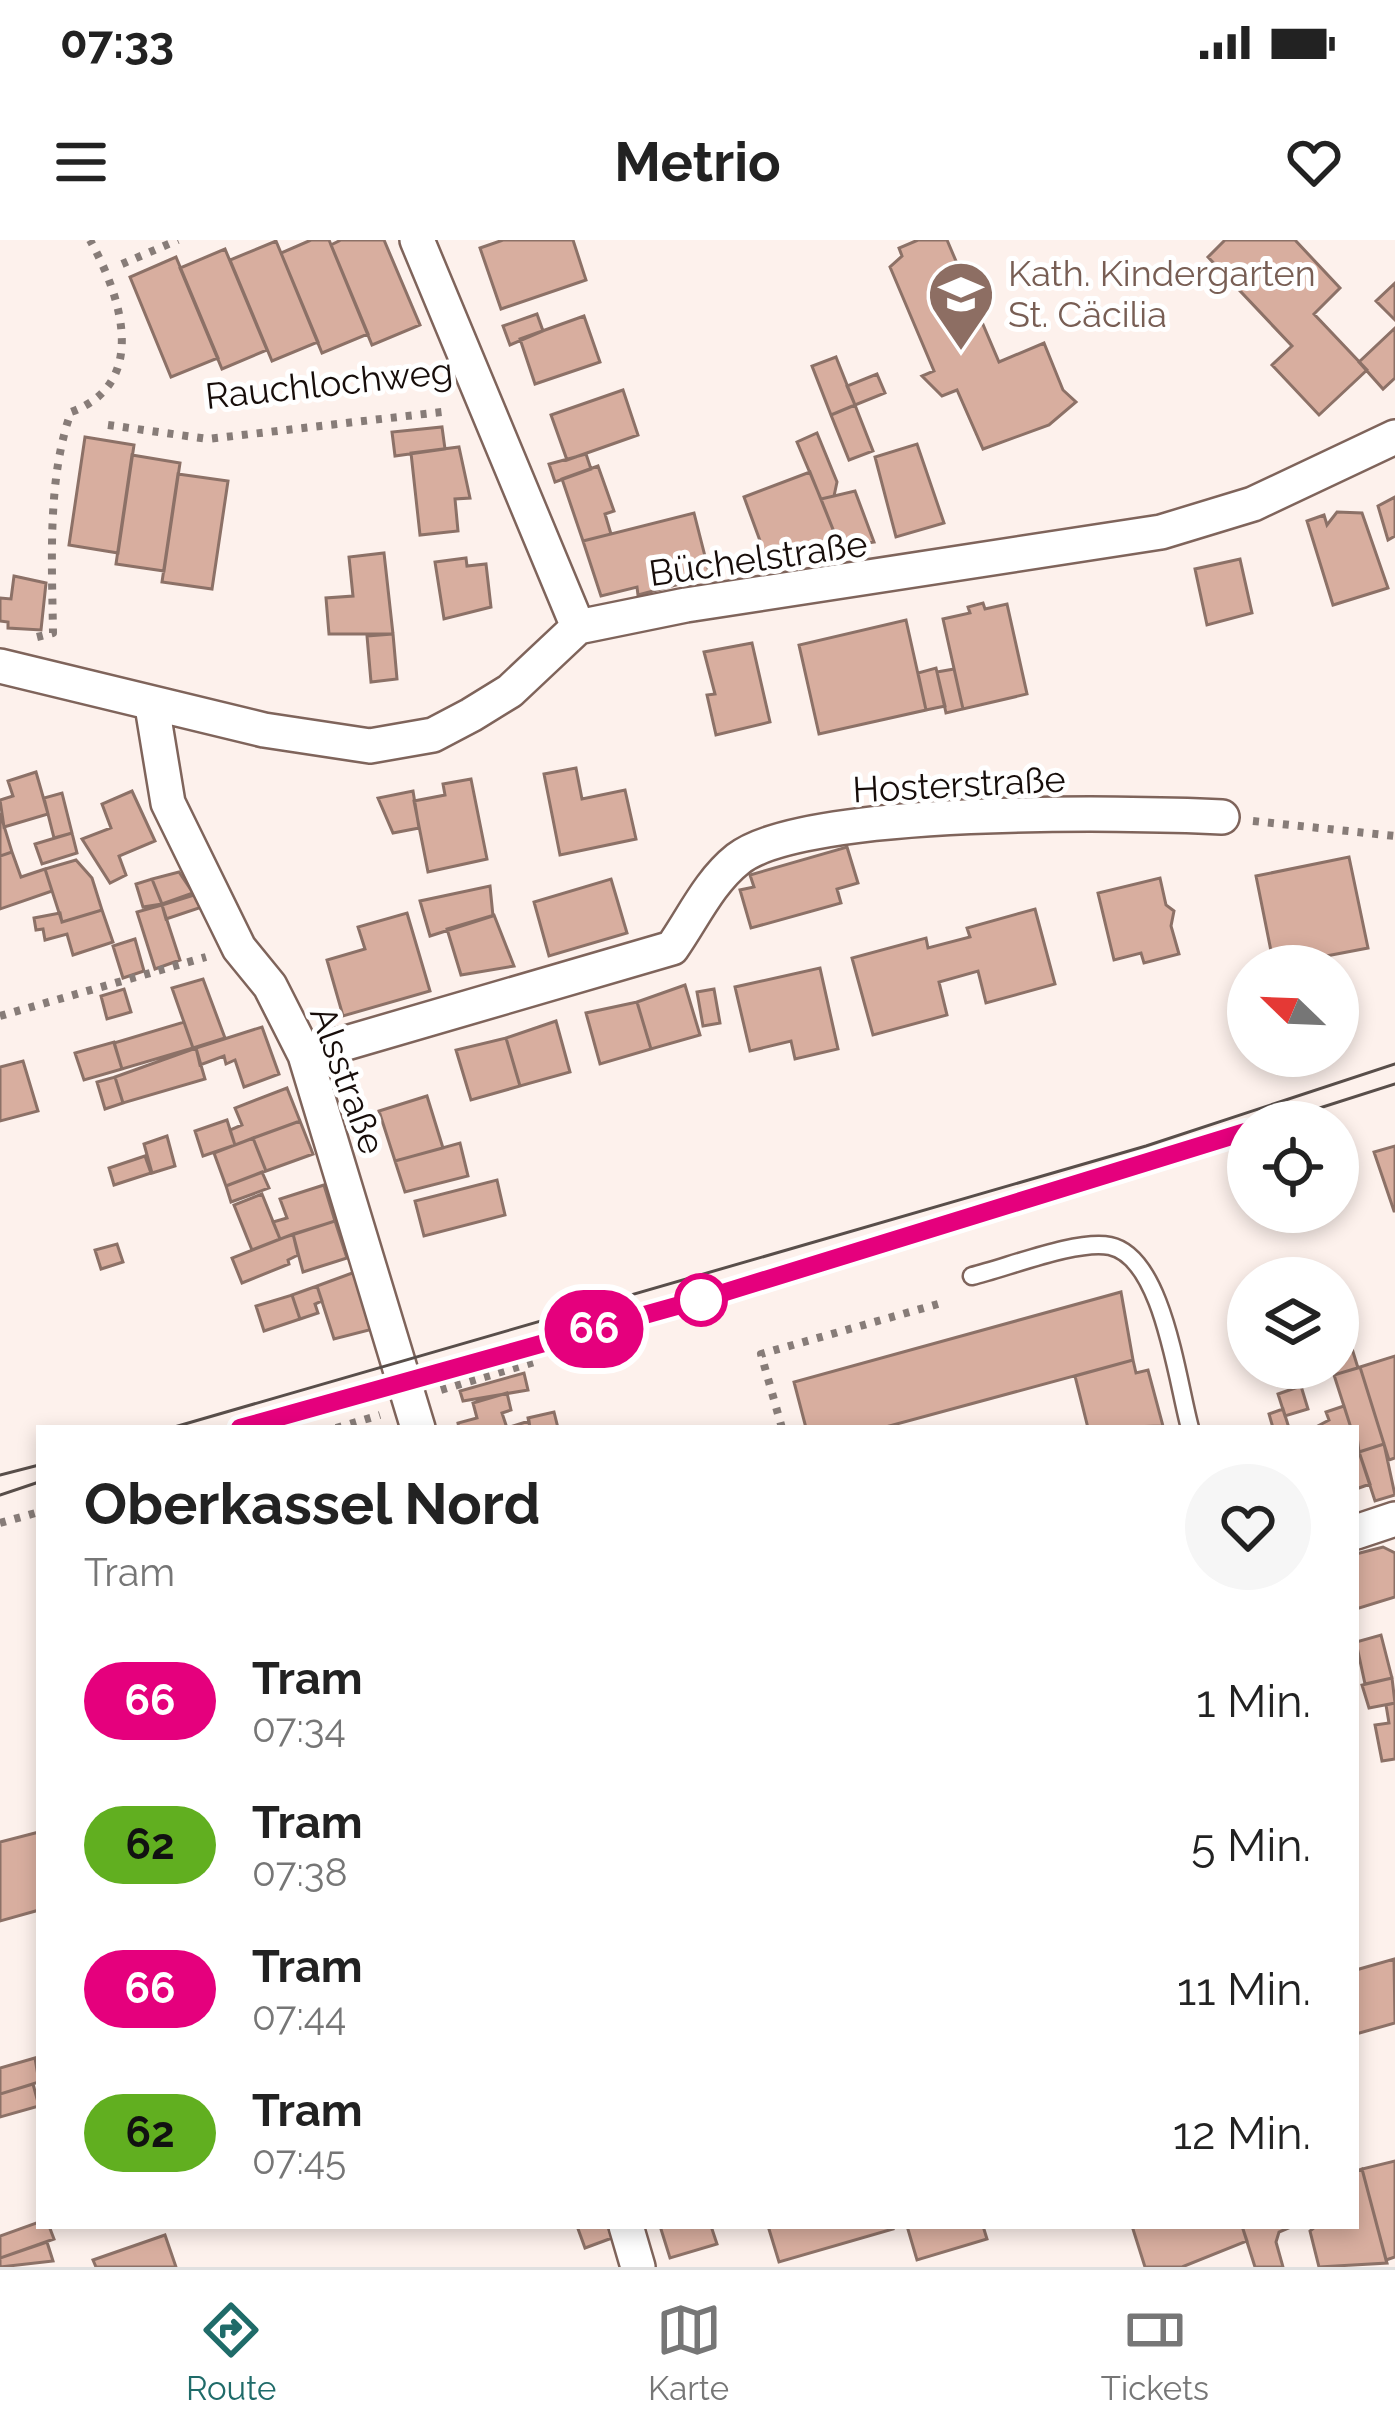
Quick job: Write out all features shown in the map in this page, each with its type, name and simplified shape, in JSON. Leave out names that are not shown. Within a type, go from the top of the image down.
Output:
[{"type":"street","name":"Rauchlochweg","points":[[417,240],[578,628]]},
{"type":"street","name":"Büchelstraße","points":[[578,628],[686,605],[1161,532],[1253,504],[1395,437]]},
{"type":"street","points":[[0,666],[152,706],[370,746],[433,735],[510,692],[578,628]]},
{"type":"street","name":"Alsstraße","points":[[152,706],[168,803],[239,948],[270,986],[305,1055],[414,1413]]},
{"type":"street","name":"Hosterstraße","points":[[305,1055],[672,948],[712,886],[739,858],[763,844],[880,822],[1150,813],[1222,817]]},
{"type":"street","points":[[1359,1531],[1395,1519]]},
{"type":"street","points":[[627,2229],[638,2267]]},
{"type":"lane","points":[[972,1276],[1089,1246],[1110,1246],[1131,1255],[1150,1277],[1189,1425]]},
{"type":"path","points":[[21,634],[53,633],[53,540],[63,434],[71,412],[91,405],[120,370],[121,317],[106,268],[90,240]]},
{"type":"path","points":[[122,264],[178,240]]},
{"type":"path","name":"Rauchlochweg","points":[[108,425],[208,439],[487,406]]},
{"type":"path","points":[[1222,817],[1395,836]]},
{"type":"path","points":[[0,1016],[239,948]]},
{"type":"path","points":[[781,1425],[761,1354],[938,1304]]},
{"type":"path","points":[[414,1413],[542,1360]]},
{"type":"path","points":[[0,1523],[36,1513]]},
{"type":"building","points":[[311,240],[329,240],[368,334],[322,353],[281,253]]},
{"type":"building","points":[[341,240],[384,240],[420,325],[372,345],[331,245]]},
{"type":"building","points":[[503,240],[573,240],[586,280],[501,309],[480,248]]},
{"type":"building","name":"Kath. Kindergarten St. Cäcilia","points":[[918,240],[947,240],[999,362],[1044,343],[1063,390],[1076,402],[1049,425],[983,449],[957,390],[942,396],[922,376],[934,371],[890,267],[902,256],[899,248]]},
{"type":"building","points":[[1225,240],[1295,240],[1340,288],[1314,314],[1367,370],[1319,415],[1272,365],[1292,346],[1208,257]]},
{"type":"building","points":[[276,241],[318,342],[272,361],[230,260]]},
{"type":"building","points":[[225,249],[267,350],[222,369],[180,268]]},
{"type":"building","points":[[176,257],[218,358],[171,377],[130,277]]},
{"type":"building","points":[[1395,283],[1395,320],[1376,301]]},
{"type":"building","points":[[537,314],[543,331],[510,345],[503,326]]},
{"type":"building","points":[[584,316],[600,362],[535,384],[520,339]]},
{"type":"building","points":[[1395,328],[1395,378],[1383,389],[1359,362]]},
{"type":"building","points":[[836,357],[855,405],[831,415],[812,366]]},
{"type":"building","points":[[877,374],[885,393],[855,405],[847,386]]},
{"type":"building","points":[[623,390],[638,435],[567,460],[551,415]]},
{"type":"building","points":[[855,405],[873,451],[849,460],[831,415]]},
{"type":"building","points":[[442,427],[445,449],[395,456],[392,432]]},
{"type":"building","points":[[817,433],[837,482],[834,496],[821,499],[797,442]]},
{"type":"building","points":[[85,437],[134,445],[118,553],[69,545]]},
{"type":"building","points":[[917,444],[944,523],[896,537],[875,457]]},
{"type":"building","points":[[459,447],[470,498],[455,499],[458,531],[420,535],[411,453]]},
{"type":"building","points":[[586,454],[591,469],[555,482],[549,464]]},
{"type":"building","points":[[132,455],[180,463],[164,571],[116,564]]},
{"type":"building","points":[[598,466],[614,511],[605,514],[611,534],[583,541],[562,479]]},
{"type":"building","points":[[810,472],[840,547],[766,557],[744,497]]},
{"type":"building","points":[[178,474],[228,481],[212,589],[162,582]]},
{"type":"building","points":[[855,491],[874,542],[840,547],[821,499]]},
{"type":"building","points":[[1395,497],[1395,536],[1388,540],[1378,506]]},
{"type":"building","points":[[1337,512],[1362,513],[1388,588],[1333,605],[1307,521],[1324,515],[1327,525]]},
{"type":"building","points":[[694,513],[710,576],[638,595],[637,587],[601,596],[583,541]]},
{"type":"building","points":[[384,553],[393,634],[329,634],[326,598],[353,596],[349,557]]},
{"type":"building","points":[[466,558],[467,566],[486,564],[491,607],[444,619],[435,562]]},
{"type":"building","points":[[1240,559],[1252,613],[1207,625],[1195,569]]},
{"type":"building","points":[[14,576],[46,583],[41,630],[8,628],[8,622],[0,621],[0,598],[11,599]]},
{"type":"building","points":[[983,603],[985,609],[1007,604],[1027,694],[963,709],[943,619],[970,613],[968,607]]},
{"type":"building","points":[[906,620],[926,710],[819,734],[799,645]]},
{"type":"building","points":[[393,634],[397,679],[371,682],[367,636]]},
{"type":"building","points":[[752,643],[770,722],[716,735],[707,695],[715,694],[704,652]]},
{"type":"building","points":[[936,668],[945,706],[926,710],[918,673]]},
{"type":"building","points":[[954,669],[963,709],[946,713],[937,672]]},
{"type":"building","points":[[576,768],[582,799],[625,790],[636,839],[560,855],[544,774]]},
{"type":"building","points":[[36,772],[48,814],[4,827],[0,800],[13,796],[8,781]]},
{"type":"building","points":[[471,779],[487,859],[428,872],[414,801],[445,795],[443,784]]},
{"type":"building","points":[[132,791],[155,841],[119,856],[126,875],[110,883],[82,839],[111,828],[102,804]]},
{"type":"building","points":[[413,791],[419,828],[393,833],[378,798]]},
{"type":"building","points":[[62,793],[72,833],[54,838],[44,798]]},
{"type":"building","points":[[0,813],[12,852],[0,856]]},
{"type":"building","points":[[72,833],[77,853],[42,864],[35,844]]},
{"type":"building","points":[[847,847],[858,883],[837,889],[841,903],[751,928],[740,890],[754,887],[750,875]]},
{"type":"building","points":[[12,852],[21,877],[45,869],[52,891],[0,909],[0,856]]},
{"type":"building","points":[[1349,857],[1368,948],[1270,945],[1256,876]]},
{"type":"building","points":[[76,860],[92,878],[102,910],[62,922],[45,869]]},
{"type":"building","points":[[179,872],[193,893],[162,904],[152,879]]},
{"type":"building","points":[[1160,878],[1166,905],[1174,911],[1171,926],[1179,954],[1144,963],[1141,953],[1114,960],[1098,893]]},
{"type":"building","points":[[152,879],[162,904],[143,907],[136,884]]},
{"type":"building","points":[[611,879],[627,933],[549,956],[534,902]]},
{"type":"building","points":[[490,886],[493,916],[430,936],[420,901]]},
{"type":"building","points":[[194,895],[202,907],[166,919],[162,905]]},
{"type":"building","points":[[162,905],[180,960],[155,969],[137,912]]},
{"type":"building","points":[[1035,909],[1055,984],[986,1003],[978,971],[939,982],[947,1015],[873,1035],[852,958],[926,938],[928,948],[970,937],[967,928]]},
{"type":"building","points":[[102,910],[113,942],[73,955],[67,934],[45,940],[43,929],[36,930],[34,918],[60,913],[62,922]]},
{"type":"building","points":[[407,913],[430,991],[343,1016],[327,960],[365,949],[358,927]]},
{"type":"building","points":[[494,915],[514,966],[461,975],[447,929]]},
{"type":"building","points":[[135,939],[144,971],[123,978],[113,946]]},
{"type":"building","points":[[820,968],[838,1049],[795,1059],[791,1041],[750,1051],[735,987]]},
{"type":"building","points":[[203,979],[225,1038],[193,1048],[172,988]]},
{"type":"building","points":[[685,985],[700,1035],[651,1049],[637,1002]]},
{"type":"building","points":[[124,989],[131,1012],[107,1019],[101,996]]},
{"type":"building","points":[[714,989],[720,1023],[703,1026],[697,992]]},
{"type":"building","points":[[637,1002],[651,1049],[600,1064],[586,1013]]},
{"type":"building","points":[[556,1021],[570,1072],[520,1086],[506,1038]]},
{"type":"building","points":[[184,1022],[193,1048],[122,1069],[114,1043]]},
{"type":"building","points":[[262,1027],[279,1074],[244,1087],[235,1060],[226,1064],[224,1056],[200,1065],[196,1048]]},
{"type":"building","points":[[506,1038],[520,1086],[471,1100],[456,1050]]},
{"type":"building","points":[[114,1042],[122,1069],[84,1080],[75,1053]]},
{"type":"building","points":[[196,1048],[205,1079],[123,1103],[115,1077]]},
{"type":"building","points":[[23,1061],[38,1111],[0,1121],[0,1067]]},
{"type":"building","points":[[115,1077],[123,1103],[105,1109],[97,1082]]},
{"type":"building","points":[[287,1088],[300,1121],[235,1145],[230,1130],[242,1125],[235,1108]]},
{"type":"building","points":[[427,1096],[443,1148],[395,1161],[379,1111]]},
{"type":"building","points":[[227,1120],[235,1145],[203,1156],[195,1131]]},
{"type":"building","points":[[300,1121],[313,1154],[266,1171],[253,1138]]},
{"type":"building","points":[[167,1136],[175,1166],[152,1173],[144,1144]]},
{"type":"building","points":[[253,1138],[266,1171],[226,1186],[214,1153]]},
{"type":"building","points":[[460,1143],[468,1176],[405,1192],[395,1161]]},
{"type":"building","points":[[1395,1146],[1395,1211],[1394,1211],[1374,1152]]},
{"type":"building","points":[[145,1156],[151,1173],[114,1185],[109,1168]]},
{"type":"building","points":[[262,1172],[269,1188],[231,1202],[226,1186]]},
{"type":"building","points":[[497,1180],[505,1215],[424,1236],[415,1201]]},
{"type":"building","points":[[324,1185],[335,1221],[280,1239],[273,1222],[287,1218],[280,1199]]},
{"type":"building","points":[[262,1194],[280,1239],[252,1250],[234,1205]]},
{"type":"building","points":[[335,1221],[347,1258],[303,1272],[293,1234]]},
{"type":"building","points":[[293,1234],[298,1255],[289,1264],[242,1283],[232,1258]]},
{"type":"building","points":[[117,1244],[123,1262],[101,1269],[95,1250]]},
{"type":"building","points":[[355,1272],[373,1329],[334,1339],[317,1286]]},
{"type":"building","points":[[317,1286],[322,1301],[315,1304],[318,1313],[300,1319],[292,1295]]},
{"type":"building","points":[[1121,1292],[1133,1360],[893,1425],[805,1425],[794,1382]]},
{"type":"building","points":[[292,1295],[300,1319],[264,1331],[256,1306]]},
{"type":"building","points":[[1395,1356],[1395,1458],[1389,1460],[1360,1367]]},
{"type":"building","points":[[1133,1360],[1136,1373],[1148,1370],[1163,1425],[1087,1425],[1075,1376]]},
{"type":"building","points":[[1360,1367],[1384,1444],[1359,1452],[1359,1425],[1350,1425],[1338,1389],[1359,1389]]},
{"type":"building","points":[[524,1373],[528,1390],[463,1401],[460,1391]]},
{"type":"building","points":[[1302,1389],[1308,1409],[1285,1416],[1278,1394]]},
{"type":"building","points":[[507,1393],[511,1410],[502,1413],[506,1425],[458,1425],[477,1418],[473,1403]]},
{"type":"building","points":[[1344,1406],[1350,1425],[1320,1425],[1329,1420],[1326,1412]]},
{"type":"building","points":[[1283,1409],[1288,1425],[1272,1425],[1269,1414]]},
{"type":"building","points":[[554,1412],[557,1425],[529,1425],[528,1418]]},
{"type":"building","points":[[1384,1444],[1395,1495],[1375,1501],[1359,1452]]},
{"type":"building","points":[[1359,1452],[1370,1484],[1359,1488]]},
{"type":"building","points":[[1383,1547],[1395,1553],[1395,1597],[1359,1608],[1359,1553]]},
{"type":"building","points":[[1381,1635],[1392,1678],[1365,1684],[1359,1641]]},
{"type":"building","points":[[1392,1678],[1395,1703],[1369,1708],[1362,1685]]},
{"type":"building","points":[[1395,1703],[1395,1759],[1382,1761],[1375,1725],[1389,1723],[1386,1705]]},
{"type":"building","points":[[36,1833],[36,1911],[0,1921],[0,1842]]},
{"type":"building","points":[[1394,1959],[1395,2023],[1359,2033],[1359,1969]]},
{"type":"building","points":[[35,2058],[36,2083],[0,2094],[0,2068]]},
{"type":"building","points":[[33,2084],[36,2107],[0,2117],[0,2094]]},
{"type":"building","points":[[1395,2161],[1395,2257],[1386,2260],[1362,2169]]},
{"type":"building","points":[[1359,2170],[1387,2263],[1319,2267],[1310,2231],[1359,2229]]},
{"type":"building","points":[[36,2223],[36,2229],[50,2229],[54,2239],[0,2258],[0,2236]]},
{"type":"building","points":[[578,2229],[609,2229],[612,2238],[585,2248]]},
{"type":"building","points":[[661,2229],[712,2229],[717,2244],[670,2258]]},
{"type":"building","points":[[769,2229],[893,2229],[779,2262]]},
{"type":"building","points":[[908,2229],[984,2229],[987,2239],[917,2260]]},
{"type":"building","points":[[1133,2229],[1243,2229],[1247,2241],[1182,2267],[1145,2267]]},
{"type":"building","points":[[1243,2229],[1286,2229],[1279,2232],[1276,2242],[1283,2267],[1255,2267]]},
{"type":"building","points":[[165,2235],[176,2267],[96,2267],[93,2260]]},
{"type":"building","points":[[47,2242],[53,2261],[0,2267],[0,2258]]},
{"type":"tram line","points":[[181,1425],[1146,1146],[1395,1064]]},
{"type":"tram line","points":[[1342,1101],[1395,1084]]},
{"type":"tram line","name":"66","points":[[251,1425],[716,1295],[1227,1138]]},
{"type":"tram line","points":[[251,1425],[716,1295],[1093,1180]]},
{"type":"tram line","points":[[0,1475],[36,1466]]},
{"type":"tram line","points":[[0,1495],[36,1483]]},
{"type":"place","name":"Kath. Kindergarten St. Cäcilia","points":[[961,353]]}]
